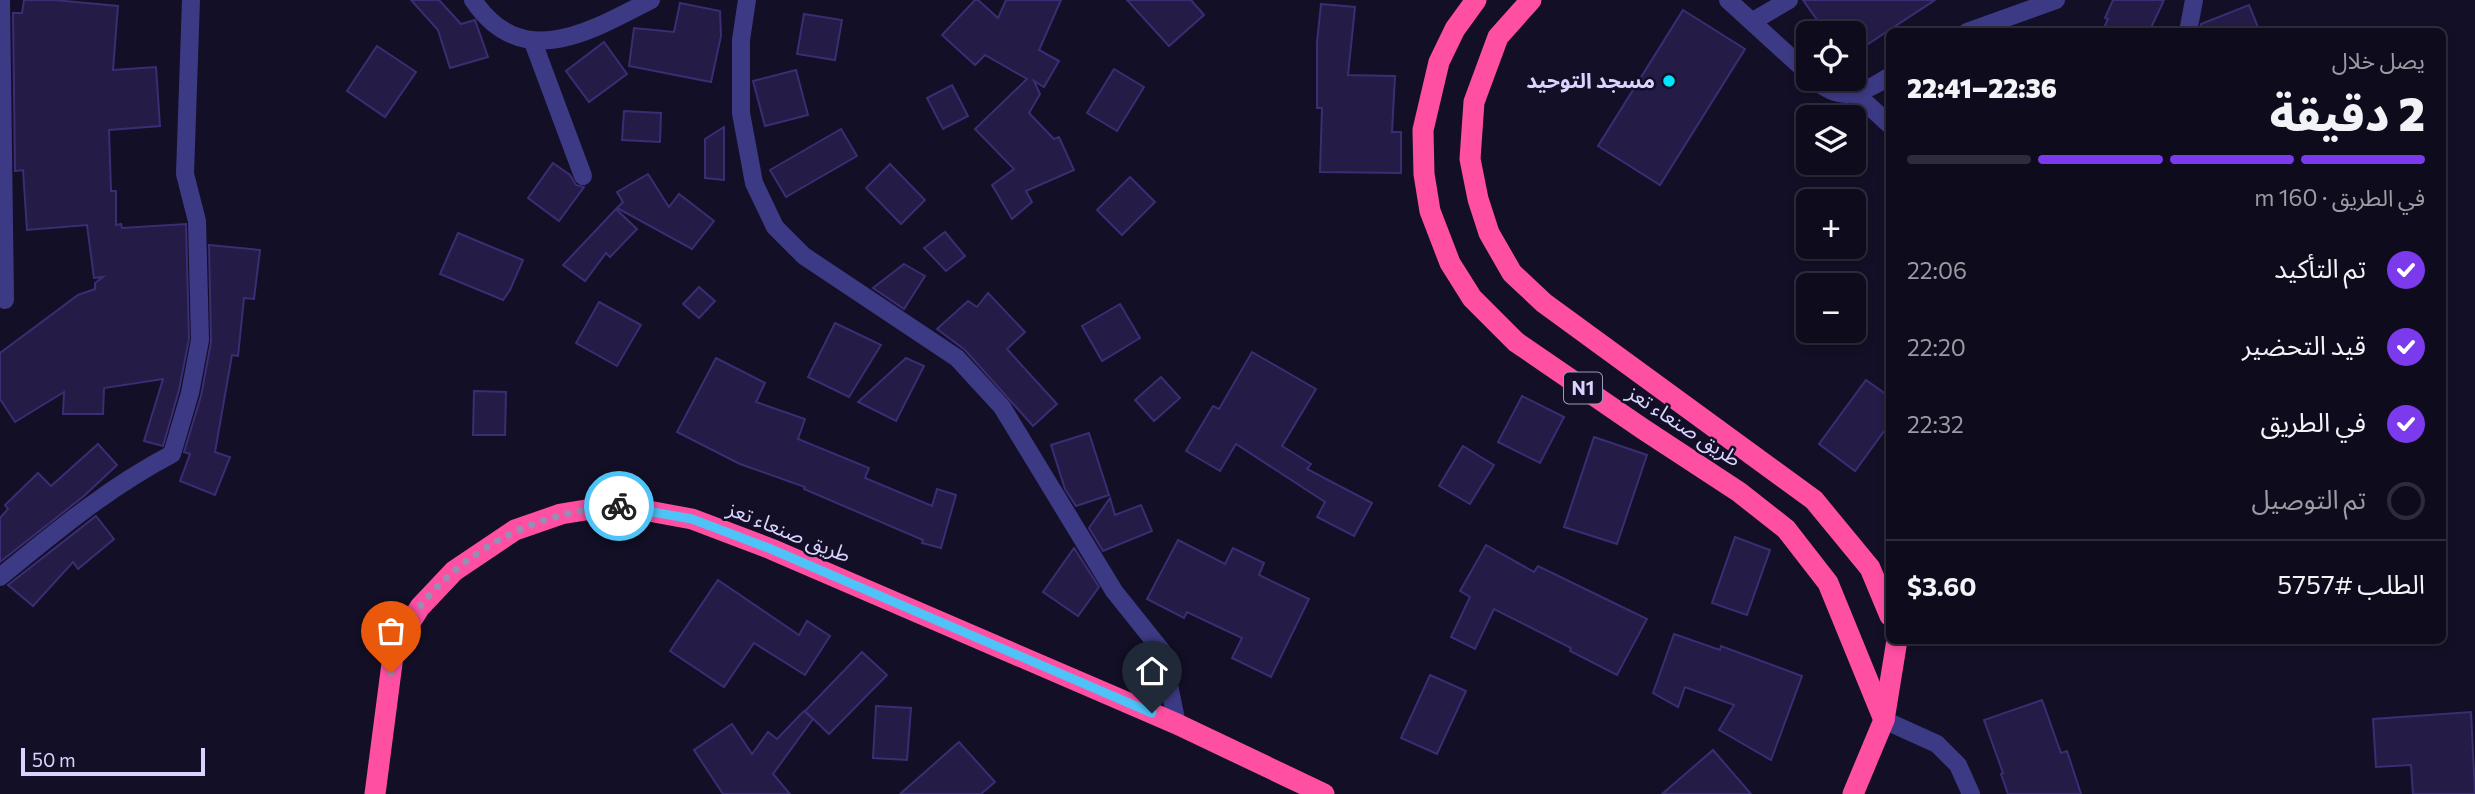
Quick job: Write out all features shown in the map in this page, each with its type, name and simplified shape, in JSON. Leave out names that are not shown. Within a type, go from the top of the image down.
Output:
[{"type":"highway","name":"طريق صنعاء تعز","points":[[1476,0],[1455,29],[1439,62],[1423,130],[1424,174],[1430,211],[1450,263],[1472,298],[1516,342],[1739,492],[1786,529],[1828,583],[1884,720]]},
{"type":"highway","name":"طريق صنعاء تعز","points":[[1531,0],[1499,37],[1475,102],[1469,159],[1489,233],[1512,272],[1544,303],[1814,500],[1870,568],[1886,606]]},
{"type":"highway","name":"طريق صنعاء تعز","points":[[375,794],[394,648],[420,607],[454,571],[515,530],[561,514],[615,505],[692,519],[771,549],[1177,724],[1324,794]]},
{"type":"highway","points":[[1853,794],[1884,720],[1896,644]]},
{"type":"street","points":[[1,0],[5,300]]},
{"type":"street","points":[[0,577],[69,521],[132,475],[172,454],[190,393],[200,340],[197,221],[185,174],[191,0]]},
{"type":"street","points":[[473,0],[480,11],[506,31],[533,42],[568,39],[650,0]]},
{"type":"street","points":[[1728,0],[1796,62]]},
{"type":"street","points":[[1753,21],[1789,0]]},
{"type":"street","points":[[1978,28],[2056,0]]},
{"type":"street","points":[[2189,28],[2194,0]]},
{"type":"street","points":[[742,4],[741,113],[754,183],[775,227],[804,256],[957,358],[1002,407],[1114,591],[1162,650],[1177,724]]},
{"type":"street","points":[[533,42],[583,176]]},
{"type":"street","points":[[1834,91],[1840,95],[1856,94],[1886,78]]},
{"type":"street","points":[[1856,94],[1886,121]]},
{"type":"street","points":[[1884,720],[1937,744],[1958,765],[1970,794]]},
{"type":"building","points":[[24,0],[118,6],[113,70],[156,67],[160,126],[109,130],[111,191],[116,191],[116,225],[121,224],[122,228],[186,224],[189,339],[179,390],[163,446],[144,441],[163,379],[104,388],[103,414],[63,414],[64,392],[15,422],[0,399],[0,353],[78,295],[95,289],[95,283],[103,277],[94,278],[87,225],[27,230],[23,170],[15,171],[13,13],[22,13]]},
{"type":"building","points":[[411,0],[439,0],[461,24],[475,20],[488,57],[450,68],[438,30]]},
{"type":"building","points":[[975,0],[998,18],[1006,0],[1061,0],[1039,50],[1059,61],[1044,87],[1034,81],[1040,94],[1029,113],[1054,139],[1059,137],[1074,170],[1026,191],[1032,202],[1012,219],[992,185],[1014,169],[975,129],[1027,79],[985,55],[975,65],[942,35]]},
{"type":"building","points":[[1127,0],[1191,0],[1204,15],[1169,46]]},
{"type":"building","points":[[1803,0],[1935,0],[1892,28],[1886,28],[1886,32],[1866,45],[1866,21],[1818,21]]},
{"type":"building","points":[[2113,0],[2164,0],[2151,28],[2104,28],[2108,19],[2105,18]]},
{"type":"building","points":[[680,3],[720,11],[721,36],[711,82],[629,66],[634,28],[674,32]]},
{"type":"building","points":[[1321,4],[1355,7],[1348,75],[1395,76],[1392,132],[1401,132],[1401,173],[1320,172],[1322,108],[1317,108],[1317,42]]},
{"type":"building","points":[[2249,5],[2258,28],[2200,28],[2201,24]]},
{"type":"building","points":[[1683,10],[1745,49],[1660,185],[1598,146]]},
{"type":"building","points":[[804,14],[842,20],[835,60],[797,54]]},
{"type":"building","points":[[604,42],[627,74],[589,102],[566,71]]},
{"type":"building","points":[[377,46],[416,72],[385,117],[347,91]]},
{"type":"building","points":[[1114,69],[1144,87],[1117,131],[1087,113]]},
{"type":"building","points":[[796,70],[808,115],[765,126],[753,81]]},
{"type":"building","points":[[952,85],[968,116],[943,129],[927,98]]},
{"type":"building","points":[[624,111],[661,113],[660,142],[622,140]]},
{"type":"building","points":[[724,127],[724,180],[705,178],[705,139]]},
{"type":"building","points":[[841,129],[857,156],[786,197],[770,170]]},
{"type":"building","points":[[553,163],[570,175],[576,185],[584,187],[559,221],[528,198]]},
{"type":"building","points":[[890,164],[925,200],[901,224],[866,188]]},
{"type":"building","points":[[648,174],[669,207],[679,194],[714,221],[692,249],[617,208],[623,202],[617,192]]},
{"type":"building","points":[[1130,177],[1155,202],[1122,235],[1097,210]]},
{"type":"building","points":[[616,209],[637,229],[610,257],[606,253],[585,281],[563,265]]},
{"type":"building","points":[[945,232],[965,256],[946,271],[924,248]]},
{"type":"building","points":[[458,233],[523,260],[503,300],[440,274]]},
{"type":"building","points":[[209,245],[260,250],[254,299],[244,298],[238,356],[232,355],[215,452],[230,457],[215,495],[180,481],[190,454],[184,452],[201,396],[211,342]]},
{"type":"building","points":[[904,264],[925,276],[904,309],[873,288]]},
{"type":"building","points":[[699,287],[715,301],[699,318],[683,304]]},
{"type":"building","points":[[988,293],[1025,332],[1007,349],[1057,404],[1033,426],[965,350],[937,329],[968,301],[977,307]]},
{"type":"building","points":[[599,302],[641,325],[617,366],[576,343]]},
{"type":"building","points":[[1120,304],[1140,338],[1102,361],[1082,326]]},
{"type":"building","points":[[835,323],[881,345],[849,397],[808,377]]},
{"type":"building","points":[[1252,352],[1316,389],[1282,446],[1311,464],[1307,469],[1372,503],[1354,536],[1317,517],[1325,502],[1236,444],[1220,471],[1186,451],[1213,406],[1219,409]]},
{"type":"building","points":[[716,358],[765,383],[756,402],[805,419],[798,439],[869,468],[865,478],[932,506],[937,489],[956,495],[941,548],[922,543],[923,540],[804,489],[805,487],[740,464],[677,432]]},
{"type":"building","points":[[906,358],[924,366],[896,421],[858,402]]},
{"type":"building","points":[[1161,377],[1180,398],[1154,421],[1135,400]]},
{"type":"building","points":[[1866,380],[1886,394],[1886,428],[1855,471],[1819,444]]},
{"type":"building","points":[[474,391],[506,392],[505,435],[473,435]]},
{"type":"building","points":[[1522,396],[1564,417],[1540,463],[1498,442]]},
{"type":"building","points":[[1089,433],[1109,495],[1076,506],[1065,489],[1051,445]]},
{"type":"building","points":[[1594,437],[1647,455],[1617,544],[1564,527]]},
{"type":"building","points":[[98,444],[117,465],[84,496],[0,562],[0,518],[8,509],[5,505],[38,473],[51,486]]},
{"type":"building","points":[[1463,446],[1494,465],[1470,504],[1439,486]]},
{"type":"building","points":[[1110,498],[1115,515],[1141,505],[1152,531],[1103,551],[1089,528]]},
{"type":"building","points":[[96,516],[114,539],[78,569],[73,562],[33,606],[8,585]]},
{"type":"building","points":[[1735,537],[1770,550],[1747,615],[1712,603]]},
{"type":"building","points":[[1178,540],[1225,564],[1233,548],[1264,563],[1259,575],[1309,599],[1271,677],[1232,658],[1242,638],[1187,612],[1184,618],[1147,599]]},
{"type":"building","points":[[1486,545],[1534,572],[1538,566],[1647,619],[1617,675],[1494,609],[1475,649],[1451,637],[1470,597],[1460,591]]},
{"type":"building","points":[[1074,548],[1099,587],[1078,616],[1043,592]]},
{"type":"building","points":[[718,580],[799,635],[807,621],[830,636],[805,675],[754,643],[724,687],[670,651]]},
{"type":"building","points":[[1674,634],[1720,650],[1721,646],[1802,676],[1771,760],[1719,730],[1734,705],[1685,687],[1678,707],[1653,693]]},
{"type":"building","points":[[862,652],[887,675],[829,734],[805,711]]},
{"type":"building","points":[[1430,675],[1466,691],[1437,754],[1401,738]]},
{"type":"building","points":[[2042,700],[2061,753],[2067,751],[2081,794],[2008,794],[1984,720]]},
{"type":"building","points":[[876,706],[911,708],[907,760],[873,758]]},
{"type":"building","points":[[804,711],[813,719],[773,774],[790,794],[723,794],[694,750],[732,724],[752,754],[768,732],[777,739]]},
{"type":"building","points":[[2471,712],[2475,794],[2413,794],[2411,765],[2376,767],[2373,719]]},
{"type":"building","points":[[959,742],[995,782],[981,794],[900,794]]},
{"type":"building","points":[[1713,750],[1751,794],[1662,794]]},
{"type":"way so far","points":[[391,673],[394,648],[420,607],[454,571],[515,530],[561,514],[619,506]]},
{"type":"place","name":"مسجد التوحيد","points":[[1669,81]]},
{"type":"route","points":[[619,506],[692,519],[771,549],[1152,713]]}]
